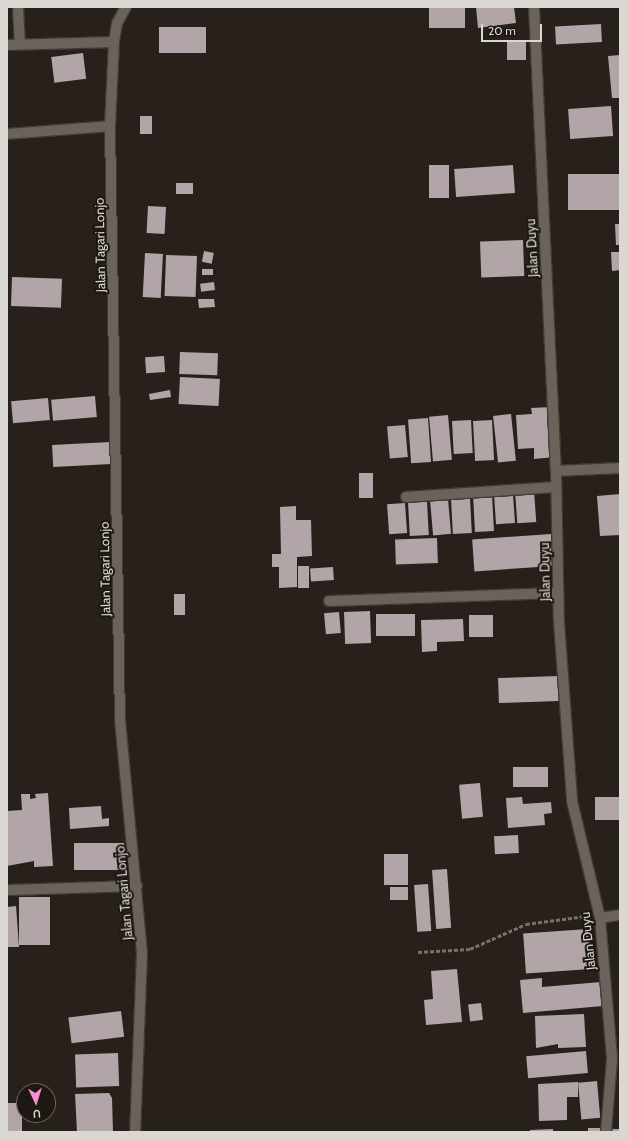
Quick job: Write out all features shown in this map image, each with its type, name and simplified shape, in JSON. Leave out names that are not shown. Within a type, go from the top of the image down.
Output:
[{"type":"street","points":[[18,7],[20,44]]},
{"type":"street","name":"Jalan Tagari Lonjo","points":[[126,7],[117,23],[114,42],[110,126],[120,720],[137,886],[142,996],[135,1132]]},
{"type":"street","name":"Jalan Duyu","points":[[534,7],[556,471],[558,594],[572,801],[600,916],[616,1059],[606,1132]]},
{"type":"street","points":[[7,45],[114,42]]},
{"type":"street","points":[[7,134],[110,126]]},
{"type":"street","points":[[556,471],[620,468]]},
{"type":"street","points":[[406,497],[556,487]]},
{"type":"street","points":[[329,601],[558,594]]},
{"type":"street","points":[[7,890],[137,886]]},
{"type":"street","points":[[600,916],[620,915]]},
{"type":"path","points":[[418,952],[470,949],[526,924],[600,916]]},
{"type":"building","points":[[429,7],[465,7],[465,28],[429,28]]},
{"type":"building","points":[[476,7],[514,7],[516,23],[478,28]]},
{"type":"building","points":[[601,24],[602,42],[556,44],[555,26]]},
{"type":"building","points":[[159,27],[206,27],[206,53],[159,53]]},
{"type":"building","points":[[507,42],[526,42],[526,60],[507,60]]},
{"type":"building","points":[[83,53],[86,79],[54,83],[51,57]]},
{"type":"building","points":[[620,55],[620,98],[612,98],[608,56]]},
{"type":"building","points":[[611,106],[613,136],[570,139],[568,109]]},
{"type":"building","points":[[140,116],[152,116],[152,134],[140,134]]},
{"type":"building","points":[[429,165],[449,165],[449,198],[429,198]]},
{"type":"building","points":[[513,165],[515,193],[456,197],[454,169]]},
{"type":"building","points":[[568,174],[620,174],[620,210],[568,210]]},
{"type":"building","points":[[176,183],[193,183],[193,194],[176,194]]},
{"type":"building","points":[[148,206],[166,207],[165,234],[147,233]]},
{"type":"building","points":[[615,224],[620,224],[620,245],[616,245]]},
{"type":"building","points":[[523,240],[524,276],[481,277],[480,242]]},
{"type":"building","points":[[204,251],[214,253],[212,264],[202,262]]},
{"type":"building","points":[[611,252],[620,252],[620,270],[612,271]]},
{"type":"building","points":[[145,253],[163,254],[161,298],[143,297]]},
{"type":"building","points":[[166,255],[197,256],[196,297],[165,296]]},
{"type":"building","points":[[202,269],[213,269],[213,275],[202,275]]},
{"type":"building","points":[[12,277],[62,279],[61,308],[11,306]]},
{"type":"building","points":[[214,282],[215,290],[201,292],[200,284]]},
{"type":"building","points":[[198,299],[214,299],[215,307],[199,308]]},
{"type":"building","points":[[180,352],[218,353],[217,375],[179,374]]},
{"type":"building","points":[[164,356],[165,372],[146,373],[145,357]]},
{"type":"building","points":[[180,377],[220,379],[219,406],[179,404]]},
{"type":"building","points":[[170,390],[171,397],[150,400],[149,394]]},
{"type":"building","points":[[95,396],[97,417],[53,421],[51,400]]},
{"type":"building","points":[[48,398],[50,420],[13,423],[11,401]]},
{"type":"building","points":[[551,407],[555,457],[534,459],[534,448],[518,449],[516,415],[532,414],[531,408]]},
{"type":"building","points":[[511,414],[516,461],[498,463],[493,416]]},
{"type":"building","points":[[448,415],[452,460],[433,461],[429,417]]},
{"type":"building","points":[[428,418],[431,462],[411,463],[408,419]]},
{"type":"building","points":[[471,420],[473,453],[454,454],[452,421]]},
{"type":"building","points":[[492,420],[494,460],[475,461],[473,421]]},
{"type":"building","points":[[405,425],[408,457],[390,458],[387,427]]},
{"type":"building","points":[[110,442],[111,464],[53,467],[52,445]]},
{"type":"building","points":[[359,473],[373,473],[373,498],[359,498]]},
{"type":"building","points":[[534,490],[536,522],[517,523],[515,491]]},
{"type":"building","points":[[492,494],[494,531],[475,532],[473,495]]},
{"type":"building","points":[[513,494],[515,523],[496,524],[494,495]]},
{"type":"building","points":[[620,494],[620,535],[600,536],[597,496]]},
{"type":"building","points":[[470,498],[472,533],[453,534],[451,499]]},
{"type":"building","points":[[448,499],[451,534],[433,535],[430,501]]},
{"type":"building","points":[[427,501],[429,535],[410,536],[408,502]]},
{"type":"building","points":[[405,503],[407,533],[389,534],[387,504]]},
{"type":"building","points":[[296,506],[296,520],[311,520],[312,556],[297,557],[297,587],[279,588],[279,567],[272,567],[272,554],[281,554],[280,507]]},
{"type":"building","points":[[551,534],[553,566],[474,571],[472,540]]},
{"type":"building","points":[[437,538],[438,563],[396,564],[395,539]]},
{"type":"building","points":[[298,566],[309,566],[309,588],[298,588]]},
{"type":"building","points":[[333,567],[334,580],[311,582],[310,569]]},
{"type":"building","points":[[174,594],[185,594],[185,615],[174,615]]},
{"type":"building","points":[[370,611],[371,643],[345,644],[344,612]]},
{"type":"building","points":[[339,612],[341,633],[326,634],[324,613]]},
{"type":"building","points":[[376,614],[415,614],[415,636],[376,636]]},
{"type":"building","points":[[469,615],[493,615],[493,637],[469,637]]},
{"type":"building","points":[[463,619],[464,641],[437,642],[437,651],[422,652],[421,620]]},
{"type":"building","points":[[558,676],[559,701],[499,703],[498,678]]},
{"type":"building","points":[[513,767],[548,767],[548,787],[513,787]]},
{"type":"building","points":[[480,783],[483,817],[462,819],[459,785]]},
{"type":"building","points":[[48,793],[53,866],[34,867],[34,861],[7,866],[7,811],[22,810],[21,794],[30,794],[30,799],[36,798],[35,794]]},
{"type":"building","points":[[522,797],[523,804],[551,802],[552,813],[544,814],[545,825],[508,828],[506,798]]},
{"type":"building","points":[[595,797],[620,797],[620,820],[595,820]]},
{"type":"building","points":[[101,806],[102,819],[109,818],[109,826],[70,829],[69,808]]},
{"type":"building","points":[[518,835],[519,853],[495,854],[494,836]]},
{"type":"building","points":[[74,843],[124,843],[124,870],[74,870]]},
{"type":"building","points":[[384,854],[408,854],[408,885],[384,885]]},
{"type":"building","points":[[447,869],[451,928],[436,929],[432,870]]},
{"type":"building","points":[[428,884],[431,931],[417,932],[414,885]]},
{"type":"building","points":[[390,887],[408,887],[408,900],[390,900]]},
{"type":"building","points":[[19,897],[50,897],[50,945],[19,945]]},
{"type":"building","points":[[16,906],[19,947],[7,947],[7,907]]},
{"type":"building","points":[[588,929],[591,969],[526,973],[523,934]]},
{"type":"building","points":[[457,969],[462,1022],[426,1025],[424,1000],[433,999],[431,971]]},
{"type":"building","points":[[542,978],[542,987],[601,982],[603,1006],[523,1013],[520,980]]},
{"type":"building","points":[[481,1003],[483,1020],[470,1021],[468,1005]]},
{"type":"building","points":[[121,1011],[124,1037],[72,1043],[68,1017]]},
{"type":"building","points":[[584,1014],[586,1047],[558,1048],[558,1044],[536,1048],[535,1016]]},
{"type":"building","points":[[586,1051],[588,1073],[528,1078],[526,1056]]},
{"type":"building","points":[[118,1053],[119,1086],[76,1087],[75,1055]]},
{"type":"building","points":[[597,1081],[600,1118],[581,1120],[578,1083]]},
{"type":"building","points":[[578,1082],[578,1097],[567,1097],[567,1120],[539,1121],[538,1084]]},
{"type":"building","points":[[109,1093],[112,1098],[113,1132],[77,1132],[75,1094]]},
{"type":"building","points":[[7,1103],[16,1103],[16,1123],[22,1123],[22,1132],[7,1132]]},
{"type":"building","points":[[588,1128],[600,1128],[600,1132],[588,1132]]},
{"type":"building","points":[[553,1129],[553,1132],[530,1132],[530,1130]]},
{"type":"building","points":[[612,1129],[620,1129],[620,1132],[612,1132]]}]
